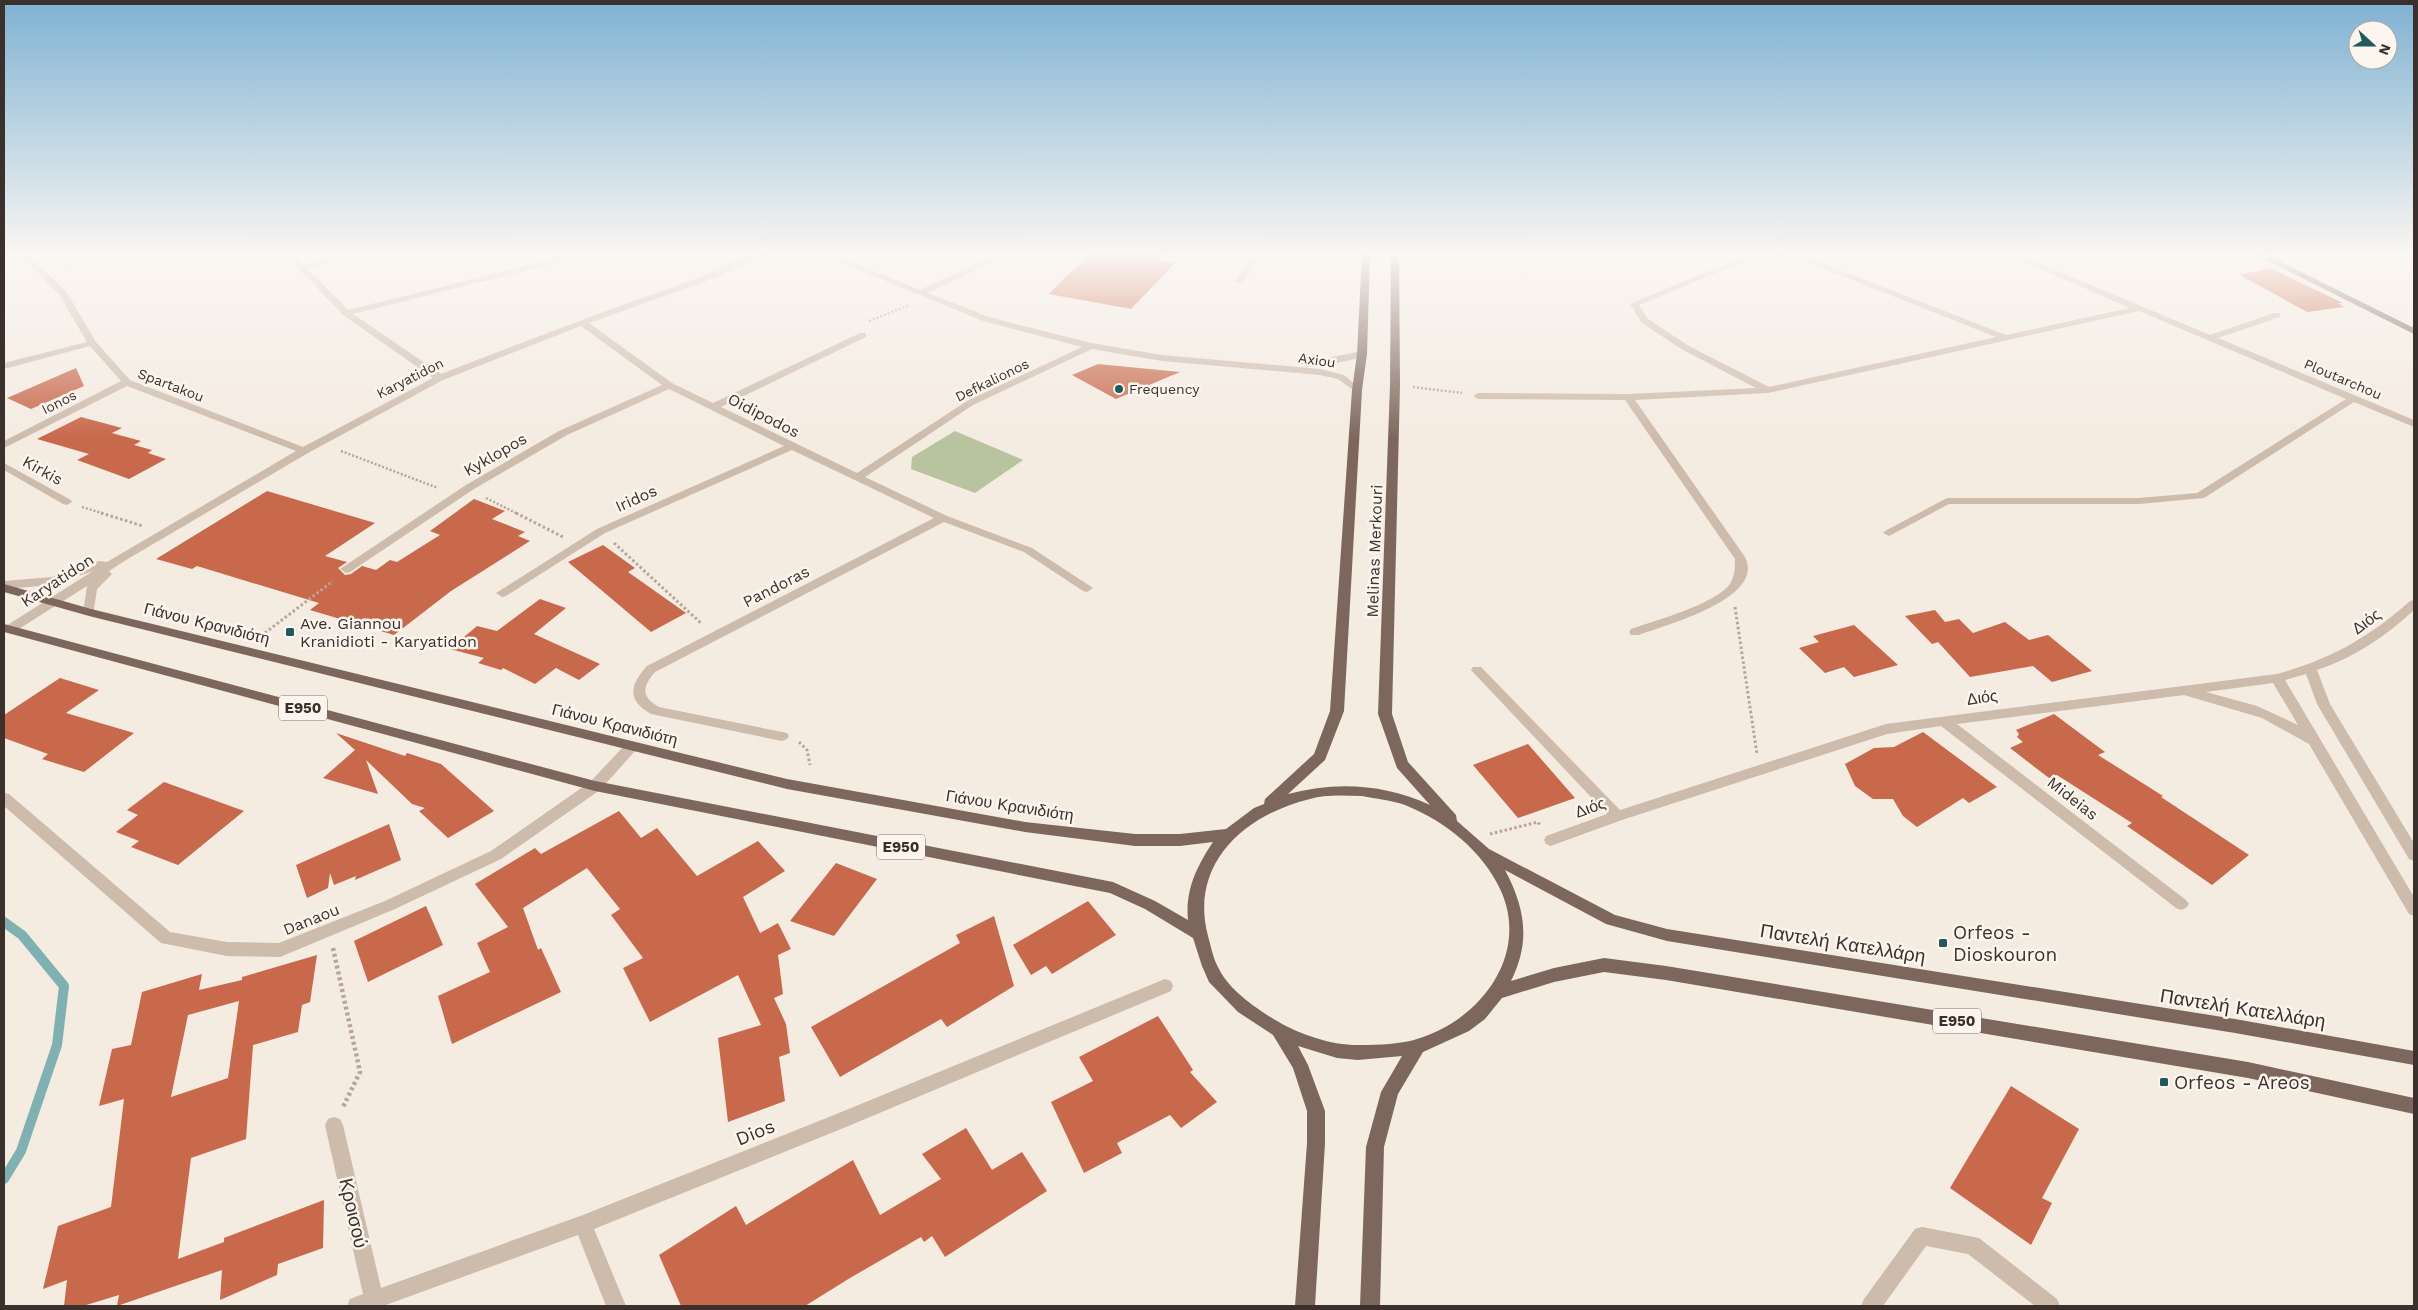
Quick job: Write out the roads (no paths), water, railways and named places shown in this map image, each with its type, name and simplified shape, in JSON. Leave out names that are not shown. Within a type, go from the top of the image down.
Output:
[{"type":"main road","name":"Melinas Merkouri","points":[[1266,807],[1320,756],[1337,711],[1357,390],[1362,354],[1364,316]]},
{"type":"main road","name":"Melinas Merkouri","points":[[1395,316],[1396,385],[1385,714],[1402,764],[1455,824]]},
{"type":"main road","points":[[2382,316],[2414,332]]},
{"type":"main road","name":"Γιάνου Κρανιδιότη","points":[[4,586],[89,612],[787,784],[1025,827],[1135,840],[1180,840],[1226,835]]},
{"type":"main road","name":"E950","points":[[7,629],[595,786],[1113,888],[1150,904],[1197,933]]},
{"type":"main road","points":[[1362,791],[1410,802],[1455,824],[1488,854],[1507,886],[1517,922],[1514,958],[1499,992],[1465,1026],[1417,1047],[1358,1053],[1299,1041],[1248,1012],[1214,975],[1197,933],[1196,897],[1206,864],[1226,835],[1266,807],[1312,793],[1362,791]]},
{"type":"main road","name":"Παντελή Κατελλάρη","points":[[1488,854],[1611,920],[1667,935],[2414,1058]]},
{"type":"main road","name":"E950","points":[[1499,992],[1554,975],[1604,965],[1666,973],[2248,1070],[2414,1106]]},
{"type":"main road","points":[[1277,1028],[1300,1066],[1316,1111],[1316,1143],[1305,1306]]},
{"type":"main road","points":[[1370,1306],[1375,1147],[1390,1092],[1417,1047]]},
{"type":"street","name":"Spartakou","points":[[76,316],[92,343],[127,382],[304,451]]},
{"type":"street","points":[[351,316],[440,378]]},
{"type":"street","name":"Karyatidon","points":[[7,629],[122,558],[304,451],[440,378],[599,316]]},
{"type":"street","name":"Axiou","points":[[979,316],[1091,346],[1172,359],[1320,372],[1341,377],[1357,390]]},
{"type":"street","points":[[1642,316],[1645,321],[1686,348],[1768,390]]},
{"type":"street","points":[[1949,316],[2003,337]]},
{"type":"street","points":[[1478,396],[1628,397],[1768,390],[2104,316]]},
{"type":"street","name":"Ploutarchou","points":[[2155,316],[2414,424]]},
{"type":"street","points":[[2209,338],[2273,316]]},
{"type":"street","name":"Oidipodos","points":[[582,322],[670,385],[943,518],[1028,550],[1087,588]]},
{"type":"street","points":[[715,406],[863,335]]},
{"type":"street","points":[[4,366],[92,343]]},
{"type":"street","name":"Axiou","points":[[1091,346],[1318,363],[1362,354]]},
{"type":"street","name":"Defkalionos","points":[[858,477],[970,403],[1091,346]]},
{"type":"street","name":"Ionos","points":[[4,445],[127,382]]},
{"type":"street","name":"Kyklopos","points":[[346,569],[467,488],[563,433],[670,385]]},
{"type":"street","points":[[1628,397],[1741,559],[1740,576],[1733,588],[1716,600],[1634,632]]},
{"type":"street","points":[[1889,532],[1947,501],[2139,501],[2200,496],[2353,399]]},
{"type":"street","name":"Iridos","points":[[502,593],[601,531],[792,446]]},
{"type":"street","name":"Kirkis","points":[[4,466],[67,502]]},
{"type":"street","name":"Pandoras","points":[[782,736],[656,712],[644,704],[638,695],[641,680],[651,669],[943,518]]},
{"type":"street","name":"Karyatidon","points":[[4,586],[52,581],[122,558]]},
{"type":"street","name":"Karyatidon","points":[[89,612],[91,588],[122,558]]},
{"type":"street","name":"Διός","points":[[1551,840],[1617,816],[1886,729],[2277,678],[2311,670],[2355,651],[2414,604]]},
{"type":"street","points":[[1477,670],[1617,816]]},
{"type":"street","points":[[2311,670],[2324,704],[2414,855]]},
{"type":"street","points":[[2277,678],[2414,910]]},
{"type":"street","points":[[2182,690],[2230,702],[2275,718],[2315,743]]},
{"type":"street","name":"Mideias","points":[[1943,721],[2181,904]]},
{"type":"street","name":"Danaou","points":[[4,798],[166,938],[227,949],[280,950],[390,905],[496,855],[595,786],[631,747]]},
{"type":"street","name":"Dios","points":[[366,1304],[582,1224],[840,1121],[1165,986]]},
{"type":"street","points":[[2397,1054],[2414,1053]]},
{"type":"street","name":"Κροισού","points":[[334,1125],[366,1304]]},
{"type":"street","points":[[582,1224],[616,1306]]},
{"type":"street","points":[[1871,1306],[1922,1236],[1972,1245],[2050,1306]]},
{"type":"waterway","points":[[4,922],[22,935],[64,986],[57,1045],[21,1151],[4,1179]]},
{"type":"place","name":"Frequency","points":[[1119,389]]},
{"type":"place","name":"Ave. Giannou Kranidioti - Karyatidon","points":[[290,632]]},
{"type":"place","name":"Orfeos - Dioskouron","points":[[1943,943]]},
{"type":"place","name":"Orfeos - Areos","points":[[2164,1082]]}]
